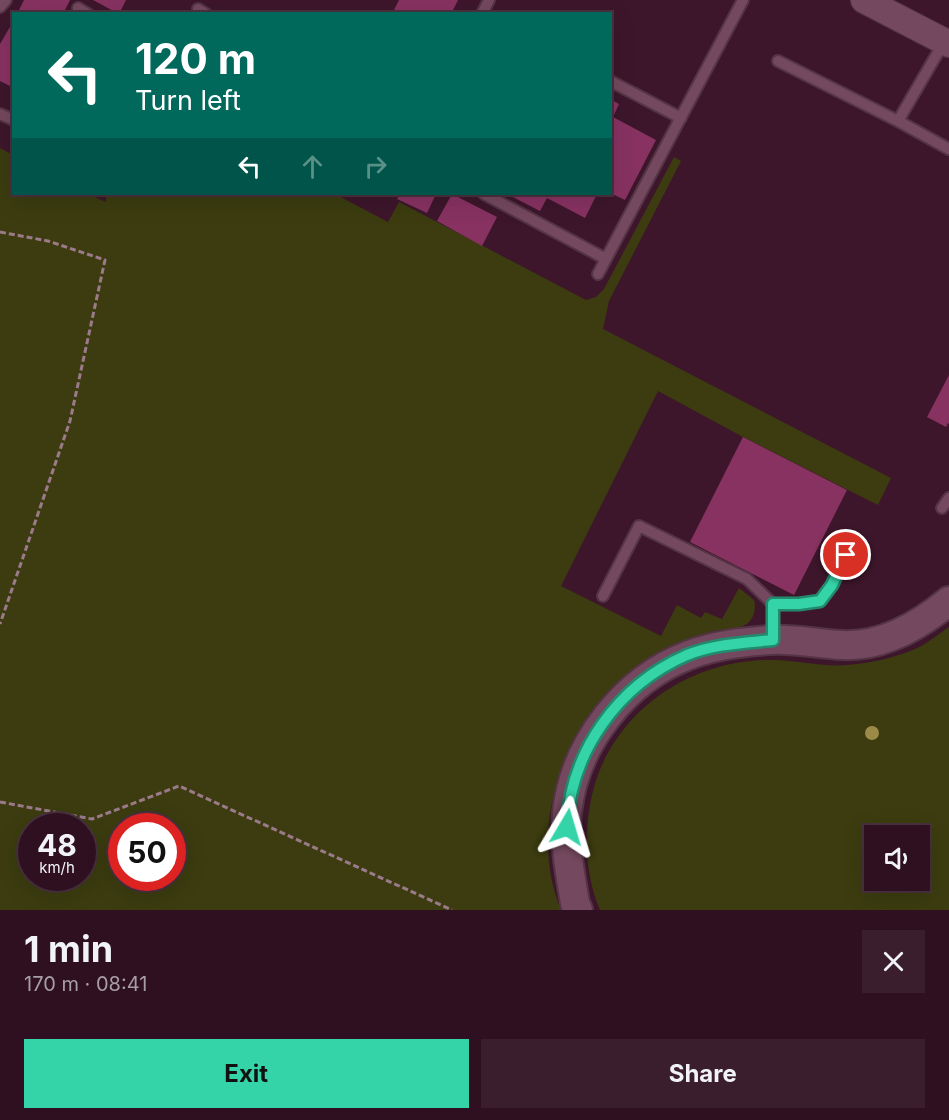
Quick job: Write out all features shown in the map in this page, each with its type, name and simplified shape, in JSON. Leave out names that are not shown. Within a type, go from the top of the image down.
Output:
[{"type":"main road","points":[[578,910],[566,843],[567,811],[574,781],[589,744],[608,714],[632,691],[659,669],[688,655],[721,645],[773,640],[845,645],[870,642],[908,631],[949,600]]},
{"type":"street","points":[[864,0],[947,43]]},
{"type":"lane","points":[[0,7],[6,0]]},
{"type":"lane","points":[[598,274],[743,0]]},
{"type":"lane","points":[[898,121],[947,43]]},
{"type":"lane","points":[[778,61],[949,149]]},
{"type":"lane","points":[[612,82],[681,118]]},
{"type":"lane","points":[[486,195],[606,259]]},
{"type":"lane","points":[[942,508],[949,498]]},
{"type":"lane","points":[[603,596],[639,525],[747,579],[773,604],[820,601],[832,585],[846,555]]},
{"type":"lane","points":[[773,604],[773,640]]},
{"type":"path","points":[[0,232],[48,241],[105,260],[70,421],[0,624]]},
{"type":"path","points":[[0,802],[92,819],[179,786],[452,910]]},
{"type":"shaded area","points":[[0,148],[12,154],[12,195],[90,195],[106,202],[106,195],[337,195],[388,222],[399,202],[586,300],[596,297],[604,289],[674,157],[681,161],[609,301],[603,329],[891,478],[878,505],[658,391],[561,586],[661,636],[677,605],[701,618],[705,612],[722,619],[739,588],[754,600],[755,611],[751,620],[745,625],[710,632],[644,662],[611,691],[589,717],[572,746],[559,777],[551,810],[548,844],[551,877],[561,910],[0,910]]},
{"type":"shaded area","points":[[949,627],[949,910],[600,910],[590,877],[588,859],[590,805],[599,772],[612,747],[628,724],[647,705],[694,676],[720,667],[747,661],[776,660],[831,665],[865,663],[915,649]]},
{"type":"building","points":[[24,0],[70,0],[64,12],[18,12]]},
{"type":"building","points":[[93,0],[126,0],[120,12],[115,12]]},
{"type":"building","points":[[399,0],[458,0],[452,12],[393,12]]},
{"type":"building","points":[[12,23],[12,87],[0,81],[0,44]]},
{"type":"building","points":[[612,100],[619,104],[613,117],[656,140],[625,200],[612,194]]},
{"type":"building","points":[[399,195],[436,195],[427,213],[397,199]]},
{"type":"building","points":[[451,195],[497,217],[482,246],[437,221]]},
{"type":"building","points":[[509,195],[596,195],[585,218],[547,198],[540,211]]},
{"type":"building","points":[[949,375],[949,424],[946,427],[927,417]]},
{"type":"building","points":[[743,437],[847,490],[794,595],[690,542]]},
{"type":"route","points":[[567,827],[567,811],[574,781],[589,744],[608,714],[659,669],[688,655],[721,645],[773,640],[773,604],[820,601],[832,585],[846,555]]}]
